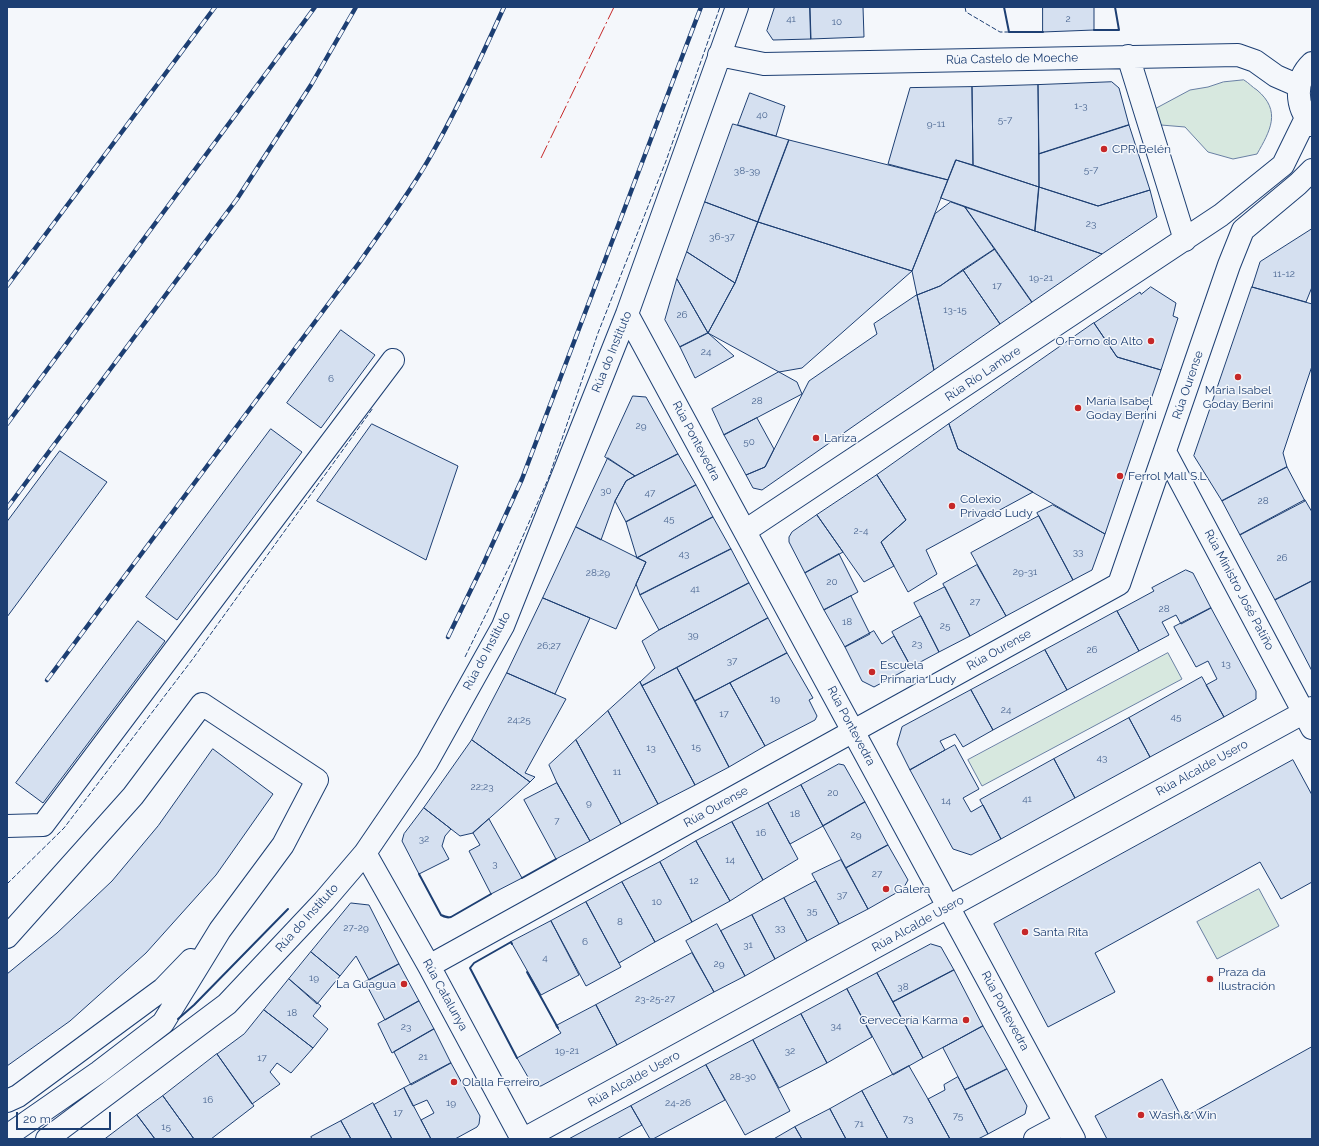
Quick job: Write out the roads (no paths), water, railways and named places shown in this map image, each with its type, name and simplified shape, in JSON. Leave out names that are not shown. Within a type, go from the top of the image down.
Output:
[{"type":"street","name":"Rúa do Instituto","points":[[47,1139],[227,1004],[324,901],[365,852],[427,762],[503,626],[627,314],[737,7]]},
{"type":"street","name":"Rúa Castelo de Moeche","points":[[719,55],[764,64],[1238,55],[1255,61],[1276,76],[1299,86]]},
{"type":"street","points":[[1128,56],[1185,240]]},
{"type":"street","points":[[1309,121],[1301,108],[1298,98],[1299,86],[1303,74],[1312,63]]},
{"type":"street","name":"Rúa Río Lambre","points":[[745,532],[1221,215],[1283,166],[1309,121]]},
{"type":"street","name":"Rúa Ourense","points":[[429,966],[1119,584],[1229,265],[1243,230],[1298,184],[1312,170]]},
{"type":"street","name":"Rúa Pontevedra","points":[[627,314],[1069,1131]]},
{"type":"street","points":[[7,826],[43,825],[393,360]]},
{"type":"street","name":"Rúa Ministro José Patiño","points":[[1165,452],[1309,716]]},
{"type":"street","points":[[7,1136],[99,1072],[163,1023],[220,930],[283,845],[317,780],[202,704],[133,796],[8,934]]},
{"type":"street","name":"Rúa Alcalde Usero","points":[[523,1139],[948,907],[1309,716]]},
{"type":"street","name":"Rúa Catalunya","points":[[365,852],[523,1139]]},
{"type":"street","points":[[7,1101],[18,1096],[163,989],[220,930]]},
{"type":"street","points":[[1035,1139],[1069,1131]]},
{"type":"railway","points":[[7,286],[215,7]]},
{"type":"railway","points":[[7,424],[315,7]]},
{"type":"railway","points":[[7,508],[237,199],[311,85],[356,7]]},
{"type":"railway","points":[[47,680],[359,263],[405,198],[422,171],[450,120],[504,7]]},
{"type":"railway","points":[[448,637],[522,479],[701,7]]},
{"type":"place","name":"CPR Belén","points":[[1104,149]]},
{"type":"place","name":"O Forno do Alto","points":[[1151,341]]},
{"type":"place","name":"Maria Isabel Goday Berini","points":[[1238,377]]},
{"type":"place","name":"María Isabel Goday Berini","points":[[1078,408]]},
{"type":"place","name":"Lariza","points":[[816,438]]},
{"type":"place","name":"Ferrol Mall S.L","points":[[1120,476]]},
{"type":"place","name":"Colexio Privado Ludy","points":[[952,506]]},
{"type":"place","name":"Escuela Primaria Ludy","points":[[872,672]]},
{"type":"place","name":"Galera","points":[[886,889]]},
{"type":"place","name":"Santa Rita","points":[[1025,932]]},
{"type":"place","name":"Praza da Ilustración","points":[[1210,979]]},
{"type":"place","name":"La Guagua","points":[[404,984]]},
{"type":"place","name":"Cervecería Karma","points":[[966,1020]]},
{"type":"place","name":"Olalla Ferreiro","points":[[454,1082]]},
{"type":"place","name":"Wash & Win","points":[[1141,1115]]}]
